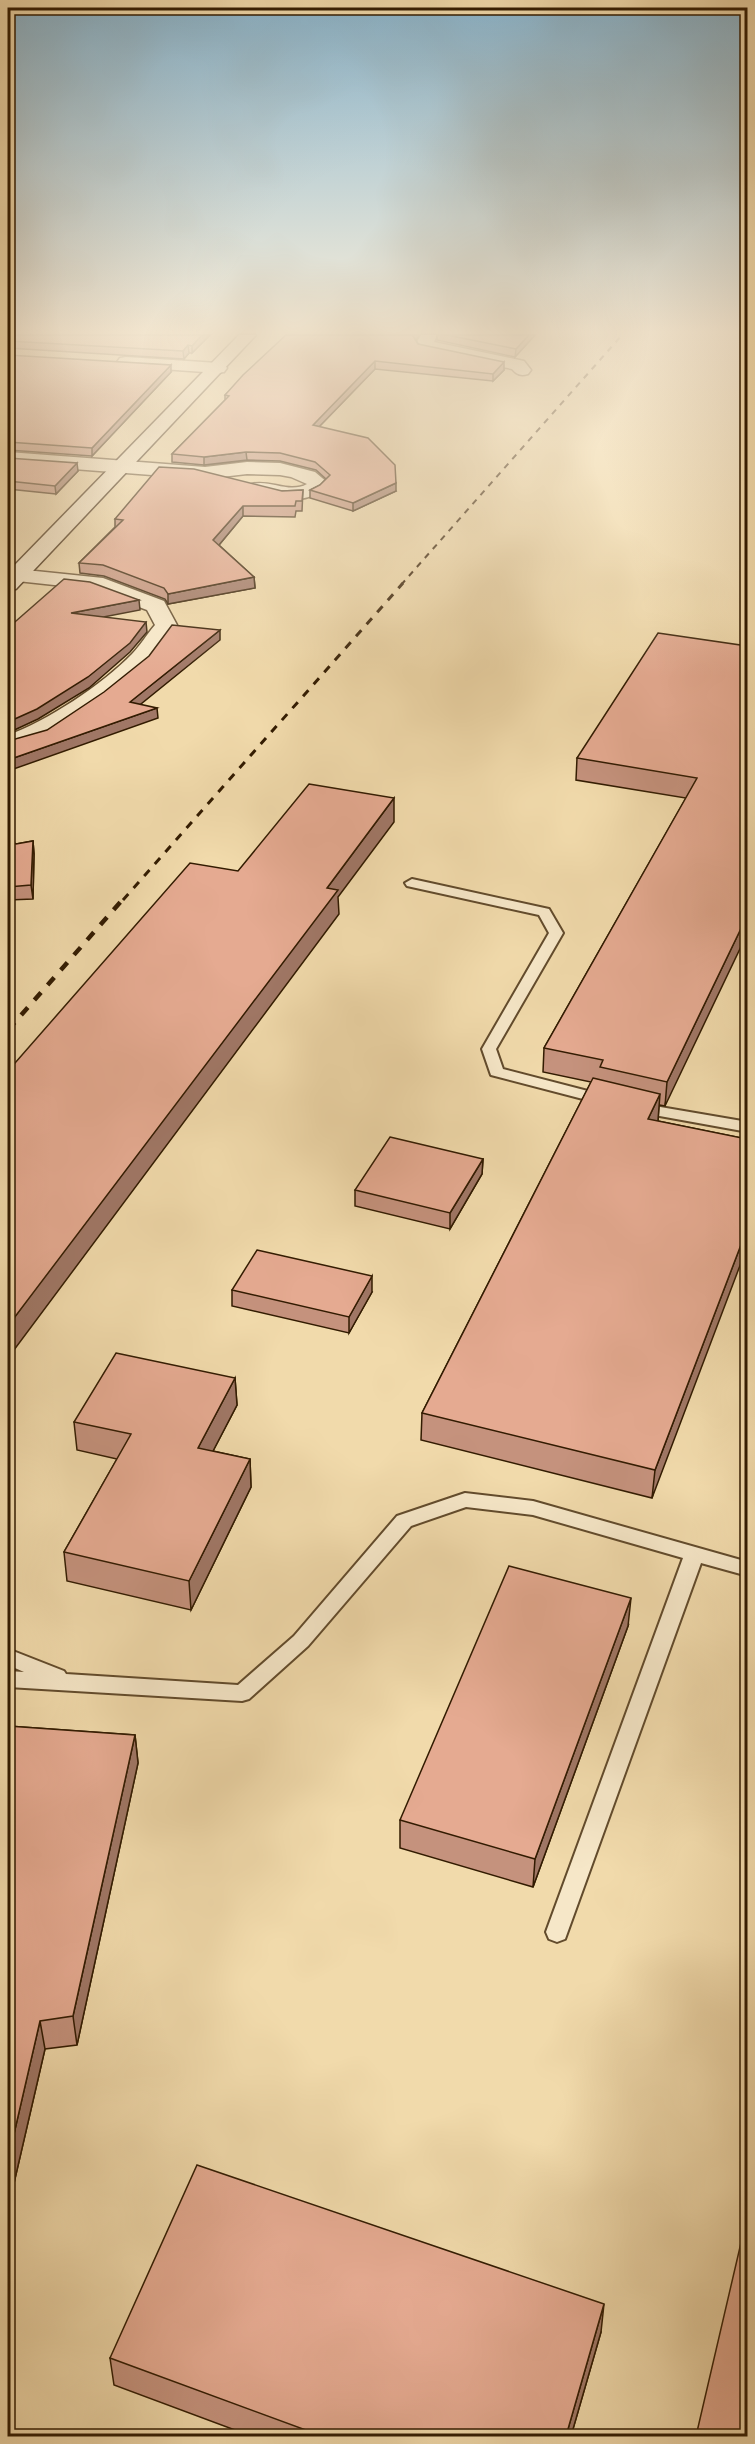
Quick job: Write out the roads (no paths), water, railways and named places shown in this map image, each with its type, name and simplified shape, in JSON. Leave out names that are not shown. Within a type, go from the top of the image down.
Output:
[{"type":"street","points":[[10,581],[139,449]]},
{"type":"street","points":[[8,458],[204,473]]},
{"type":"street","points":[[8,743],[38,733],[96,695],[140,658],[166,625],[156,606],[95,583],[10,581]]},
{"type":"lane","points":[[412,883],[544,912],[556,933],[489,1049],[496,1072],[642,1110],[747,1127]]},
{"type":"lane","points":[[8,1679],[242,1693],[300,1641],[404,1521],[465,1500],[533,1508],[747,1569]]},
{"type":"lane","points":[[557,1932],[693,1554]]},
{"type":"lane","points":[[8,1657],[70,1683]]},
{"type":"railway","points":[[401,585],[521,449]]},
{"type":"railway","points":[[123,900],[403,583]]},
{"type":"railway","points":[[8,1030],[124,898]]}]
